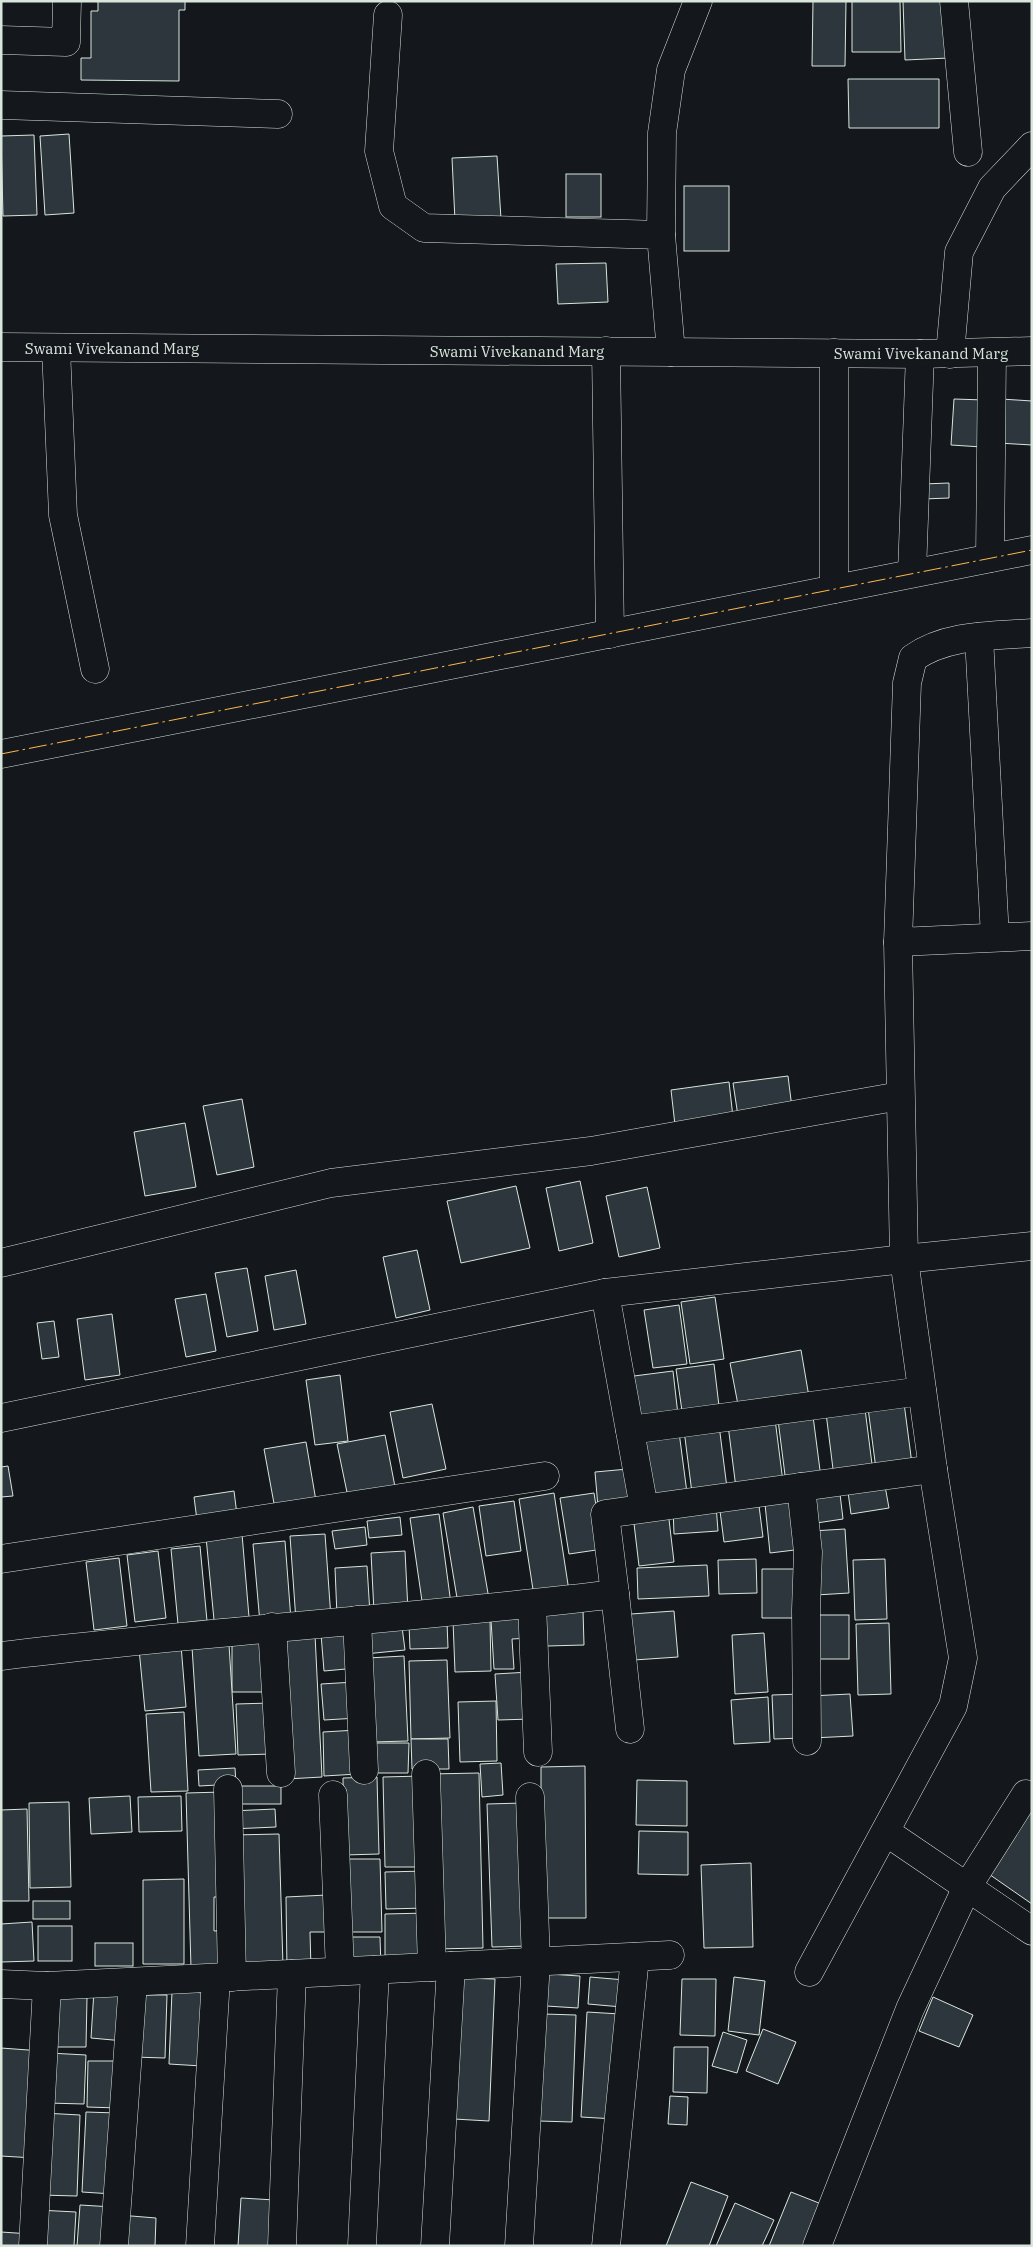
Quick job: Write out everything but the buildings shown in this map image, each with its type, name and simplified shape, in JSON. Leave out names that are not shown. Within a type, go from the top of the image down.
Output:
[{"type":"street","points":[[1,40],[66,42],[67,1]]},
{"type":"street","points":[[672,352],[661,235],[662,133],[671,70],[698,1]]},
{"type":"street","points":[[954,1],[968,152]]},
{"type":"street","points":[[388,15],[379,151],[393,206],[424,228],[661,235]]},
{"type":"street","points":[[1,105],[278,114]]},
{"type":"street","points":[[950,354],[960,252],[992,188],[1032,146]]},
{"type":"street","name":"Swami Vivekanand Marg","points":[[1,347],[920,354],[1032,351]]},
{"type":"street","points":[[56,348],[63,515],[95,669]]},
{"type":"street","points":[[606,352],[610,634]]},
{"type":"street","points":[[834,353],[834,589]]},
{"type":"street","points":[[990,558],[992,353]]},
{"type":"street","points":[[912,573],[920,354]]},
{"type":"street","points":[[1,754],[1032,550]]},
{"type":"street","points":[[809,1972],[953,1706],[963,1658],[933,1469],[904,1259],[898,942],[907,683],[913,658],[926,649],[963,638],[1032,634]]},
{"type":"street","points":[[979,637],[995,937]]},
{"type":"street","points":[[898,942],[1032,936]]},
{"type":"street","points":[[1,1263],[331,1183],[591,1151],[900,1096]]},
{"type":"street","points":[[1,1418],[605,1293],[1032,1246]]},
{"type":"street","points":[[605,1293],[644,1508]]},
{"type":"street","points":[[630,1430],[922,1392]]},
{"type":"street","points":[[630,1729],[605,1514],[933,1469]]},
{"type":"street","points":[[1,1559],[545,1476]]},
{"type":"street","points":[[801,1487],[808,1552],[806,1610],[807,1741]]},
{"type":"street","points":[[1,1656],[131,1640],[532,1604],[615,1594]]},
{"type":"street","points":[[532,1604],[538,1752]]},
{"type":"street","points":[[357,1620],[364,1770]]},
{"type":"street","points":[[272,1627],[281,1773]]},
{"type":"street","points":[[426,1774],[442,1966],[435,2246]]},
{"type":"street","points":[[200,2246],[224,1977],[228,1789]]},
{"type":"street","points":[[817,2246],[910,2009],[967,1887],[1026,1794]]},
{"type":"street","points":[[334,1795],[340,1972]]},
{"type":"street","points":[[519,2246],[536,1962],[530,1797]]},
{"type":"street","points":[[886,1832],[1032,1931]]},
{"type":"street","points":[[1,1984],[47,1986],[670,1955]]},
{"type":"street","points":[[606,2246],[635,1957]]},
{"type":"street","points":[[362,2246],[375,1970]]},
{"type":"street","points":[[282,2246],[292,1974]]},
{"type":"street","points":[[114,2246],[133,1982]]},
{"type":"street","points":[[33,2246],[47,1986]]},
{"type":"power","points":[[1,754],[1032,550]]}]
